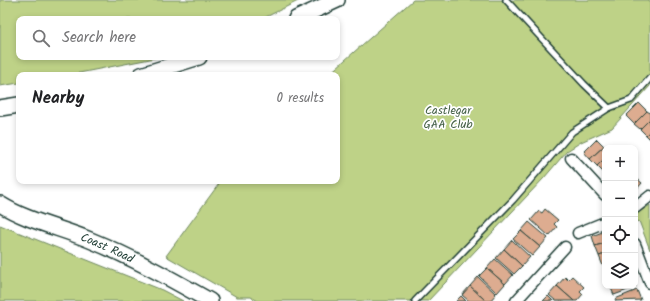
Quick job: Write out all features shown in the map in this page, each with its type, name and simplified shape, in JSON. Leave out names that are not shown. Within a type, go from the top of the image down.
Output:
[{"type":"main road","points":[[302,16],[337,0]]},
{"type":"main road","points":[[150,72],[188,60]]},
{"type":"main road","points":[[0,108],[16,105]]},
{"type":"main road","name":"Coast Road","points":[[0,204],[17,213],[127,256],[210,301]]},
{"type":"street","points":[[571,158],[602,191]]},
{"type":"street","points":[[638,206],[650,196]]},
{"type":"street","points":[[578,233],[602,223]]},
{"type":"street","points":[[516,301],[565,247]]},
{"type":"street","points":[[638,252],[650,283]]},
{"type":"lane","points":[[506,0],[584,84],[609,108]]},
{"type":"lane","points":[[415,301],[513,200],[572,132],[609,108],[630,100],[650,78]]},
{"type":"green space","points":[[0,0],[300,0],[268,16],[16,16],[16,60],[145,60],[84,72],[16,72],[16,83],[0,86]]},
{"type":"green space","name":"Castlegar GAA Club","points":[[413,0],[650,0],[650,86],[612,128],[581,142],[567,151],[544,178],[428,301],[258,301],[251,297],[237,297],[166,256],[219,184],[340,184],[340,72],[331,72]]},
{"type":"green space","points":[[650,205],[650,250],[638,221],[638,213]]},
{"type":"green space","points":[[0,225],[162,290],[183,301],[0,301]]},
{"type":"building","points":[[639,103],[647,111],[634,124],[626,116]]},
{"type":"building","points":[[647,111],[650,113],[650,119],[640,129],[634,124]]},
{"type":"building","points":[[650,119],[650,131],[646,135],[640,129]]},
{"type":"building","points":[[650,131],[650,139],[646,135]]},
{"type":"building","points":[[597,139],[603,145],[602,148],[590,159],[584,152]]},
{"type":"building","points":[[602,148],[602,161],[597,166],[590,159]]},
{"type":"building","points":[[602,161],[602,171],[597,166]]},
{"type":"building","points":[[638,180],[642,183],[638,188]]},
{"type":"building","points":[[545,209],[558,220],[554,224],[557,227],[549,236],[531,220],[539,211],[542,213]]},
{"type":"building","points":[[529,222],[548,238],[540,247],[521,231]]},
{"type":"building","points":[[521,231],[540,247],[532,256],[513,239]]},
{"type":"building","points":[[602,232],[602,244],[595,246],[592,236]]},
{"type":"building","points":[[512,240],[530,257],[522,266],[504,249]]},
{"type":"building","points":[[602,244],[602,255],[599,256],[595,246]]},
{"type":"building","points":[[504,249],[522,266],[514,274],[496,258]]},
{"type":"building","points":[[602,255],[602,264],[599,256]]},
{"type":"building","points":[[495,259],[513,275],[505,284],[487,268]]},
{"type":"building","points":[[487,268],[505,284],[497,293],[479,276]]},
{"type":"building","points":[[572,276],[584,287],[580,291],[583,294],[577,301],[574,301],[557,286],[565,277],[568,280]]},
{"type":"building","points":[[478,277],[496,294],[490,301],[486,301],[470,286]]},
{"type":"building","points":[[470,286],[486,301],[469,301],[462,295]]},
{"type":"building","points":[[557,286],[574,301],[556,301],[549,295]]},
{"type":"building","points":[[611,289],[630,289],[614,295]]},
{"type":"building","points":[[637,290],[641,300],[616,301],[615,299]]},
{"type":"building","points":[[461,296],[466,301],[456,301]]},
{"type":"building","points":[[548,296],[553,301],[543,301]]}]
